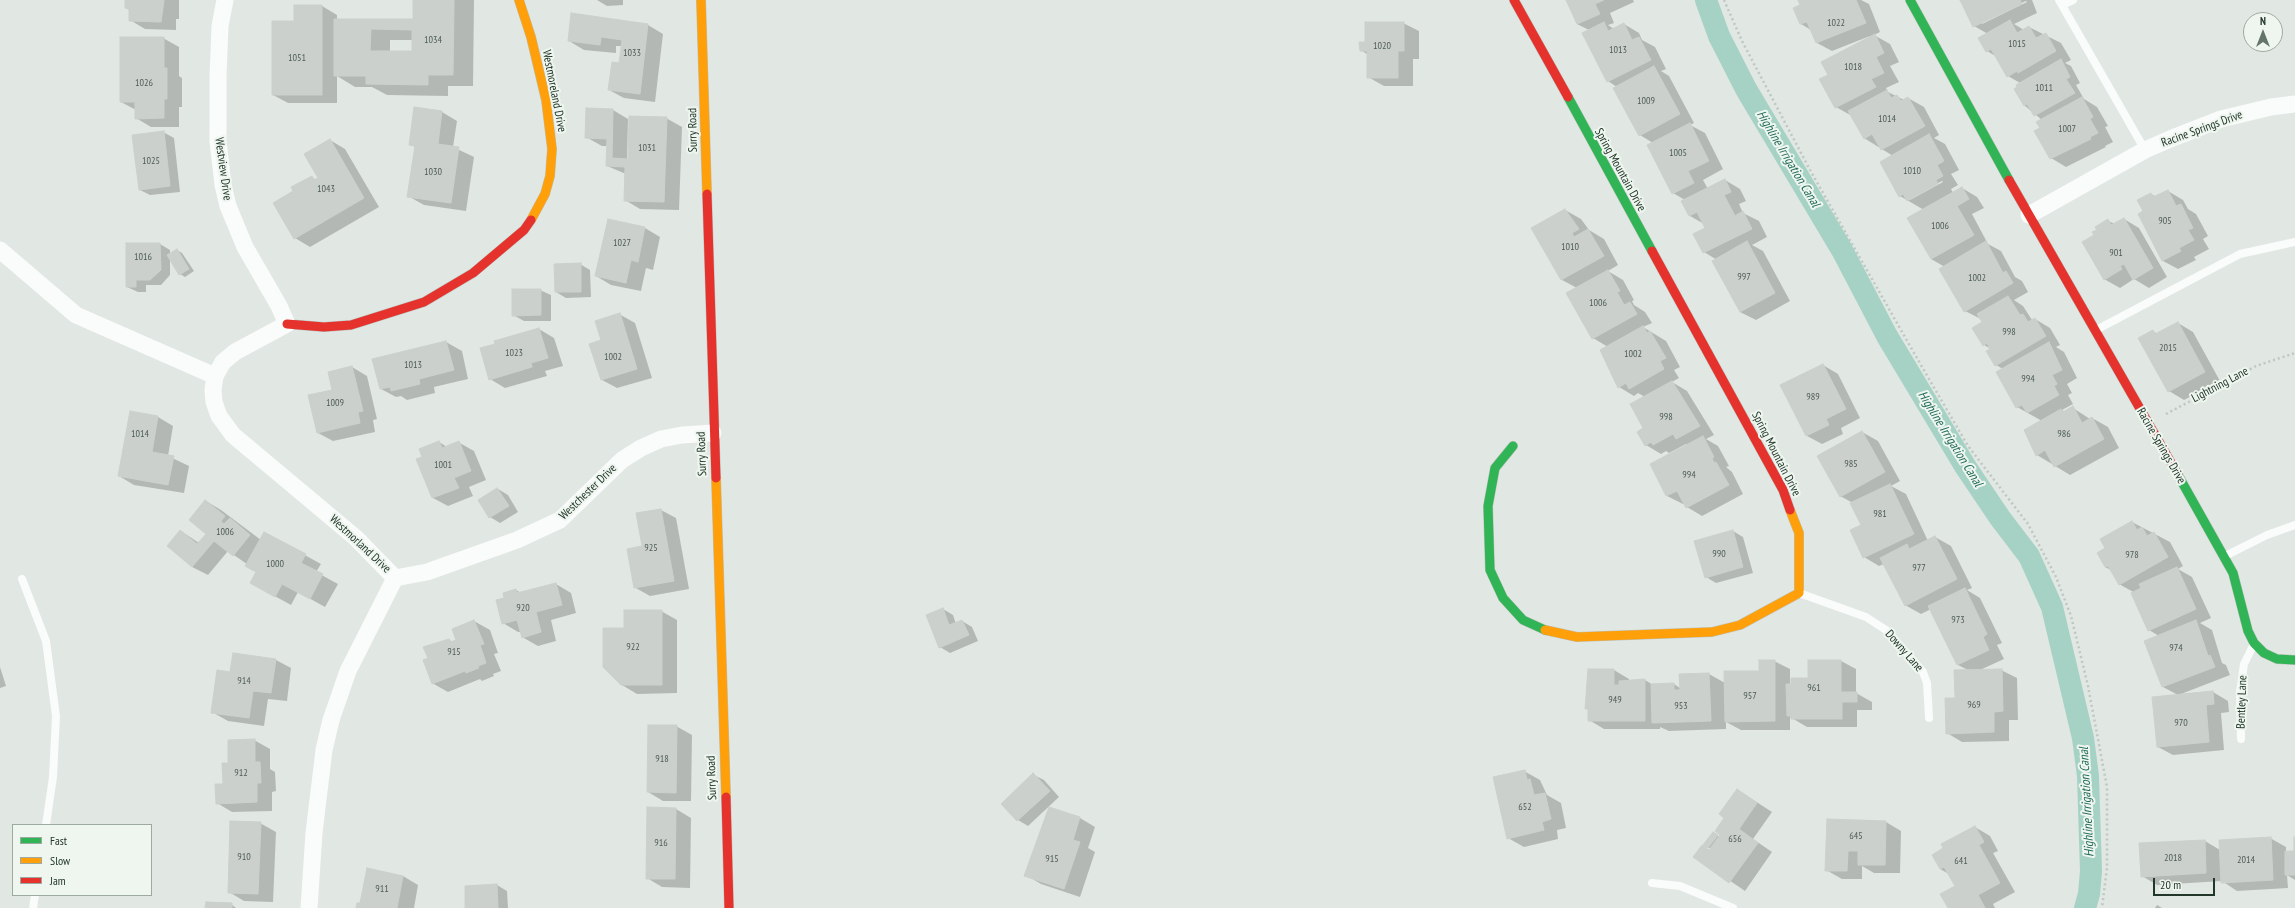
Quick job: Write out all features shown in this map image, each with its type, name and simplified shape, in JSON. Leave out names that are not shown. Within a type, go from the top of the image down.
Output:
[{"type":"street","name":"Westview Drive","points":[[225,0],[220,26],[218,76],[218,141],[223,185],[228,206],[245,247],[272,292],[287,324]]},
{"type":"street","name":"Westmoreland Drive","points":[[287,324],[324,327],[351,325],[424,302],[472,273],[524,230],[538,210],[545,194],[550,176],[552,149],[546,100],[531,37],[519,0]]},
{"type":"street","name":"Surry Road","points":[[701,0],[713,433],[729,908]]},
{"type":"street","name":"Spring Mountain Drive","points":[[1514,0],[1783,490],[1799,533],[1799,592]]},
{"type":"street","name":"Racine Springs Drive","points":[[1910,0],[2029,215],[2224,556],[2233,573],[2248,631],[2254,643],[2264,653],[2277,658],[2295,660]]},
{"type":"street","name":"Racine Springs Drive","points":[[2029,215],[2145,150],[2221,119],[2271,107],[2295,104]]},
{"type":"street","points":[[0,250],[76,315],[215,376]]},
{"type":"street","name":"Westmorland Drive","points":[[287,324],[234,352],[223,362],[215,376],[213,390],[214,402],[225,425],[250,450],[356,538],[395,578],[348,671],[331,720],[324,750],[314,832],[309,908]]},
{"type":"street","name":"Westchester Drive","points":[[395,578],[427,572],[509,543],[560,520],[622,460],[641,448],[661,440],[682,435],[713,433]]},
{"type":"street","points":[[1513,446],[1496,468],[1488,506],[1490,570],[1503,598],[1522,620],[1548,632],[1577,637],[1712,632],[1740,625],[1799,592]]},
{"type":"lane","points":[[2072,0],[2061,3],[2145,150]]},
{"type":"lane","points":[[2095,330],[2240,254],[2295,242]]},
{"type":"lane","points":[[2224,556],[2267,535],[2295,525]]},
{"type":"lane","points":[[22,579],[46,641],[56,716],[53,777],[46,824]]},
{"type":"lane","name":"Downy Lane","points":[[1799,592],[1866,617],[1886,630],[1923,672],[1927,683],[1928,718]]},
{"type":"lane","name":"Bentley Lane","points":[[2241,739],[2240,692],[2244,664],[2254,643]]},
{"type":"lane","points":[[1652,883],[1680,886],[1733,908]]},
{"type":"lane","points":[[33,908],[35,896]]},
{"type":"path","points":[[1724,0],[1745,47],[1810,170],[1918,360],[1968,446],[2028,524],[2056,577],[2071,616],[2088,686],[2107,787],[2107,868],[2102,908]]},
{"type":"path","name":"Lightning Lane","points":[[2148,423],[2256,366],[2295,353]]},
{"type":"building","points":[[125,0],[164,0],[161,22],[129,21],[129,9],[125,8]]},
{"type":"building","points":[[413,0],[454,0],[453,75],[428,75],[428,85],[366,84],[366,76],[334,76],[334,19],[413,19]],"holes":[[[371,29],[412,30],[412,51],[370,51]]]},
{"type":"building","points":[[1566,0],[1604,0],[1595,4],[1600,14],[1577,24]]},
{"type":"building","points":[[1798,0],[1856,0],[1866,23],[1816,43],[1807,22],[1800,24],[1793,8],[1800,5]]},
{"type":"building","points":[[1960,0],[2020,0],[2022,4],[1973,27]]},
{"type":"building","points":[[294,5],[322,5],[322,95],[272,95],[272,21],[294,21]]},
{"type":"building","points":[[571,13],[648,24],[640,94],[608,90],[612,62],[619,63],[622,40],[601,37],[600,45],[568,41]]},
{"type":"building","points":[[2010,20],[2017,33],[2029,26],[2036,38],[2046,33],[2056,51],[2018,73],[2017,71],[2007,77],[1991,49],[1986,52],[1978,38]]},
{"type":"building","points":[[1365,22],[1404,22],[1404,51],[1398,51],[1398,78],[1367,78],[1367,51],[1360,51],[1359,42],[1365,42]]},
{"type":"building","points":[[1604,22],[1608,31],[1624,23],[1632,40],[1639,37],[1651,60],[1607,82],[1582,33]]},
{"type":"building","points":[[1875,34],[1884,53],[1876,57],[1884,73],[1871,79],[1876,87],[1835,108],[1819,79],[1828,75],[1821,62]]},
{"type":"building","points":[[120,37],[164,37],[164,68],[167,68],[167,99],[164,99],[164,118],[135,119],[135,102],[120,102]]},
{"type":"building","points":[[2061,59],[2070,77],[2066,79],[2075,93],[2034,116],[2027,104],[2024,106],[2014,89],[2017,87],[2016,85]]},
{"type":"building","points":[[1654,66],[1680,114],[1639,136],[1613,88]]},
{"type":"building","points":[[1887,90],[1891,98],[1897,95],[1901,101],[1908,97],[1925,126],[1881,150],[1872,134],[1864,139],[1848,111]]},
{"type":"building","points":[[2082,97],[2093,117],[2090,119],[2098,133],[2090,137],[2091,139],[2050,159],[2034,131],[2040,128],[2036,122]]},
{"type":"building","points":[[414,107],[442,111],[438,144],[459,147],[451,203],[407,197],[415,146],[409,145]]},
{"type":"building","points":[[586,108],[613,109],[612,158],[628,159],[629,116],[667,117],[664,202],[624,201],[625,167],[606,166],[607,139],[585,138]]},
{"type":"building","points":[[1690,123],[1709,161],[1688,171],[1694,183],[1672,194],[1647,145]]},
{"type":"building","points":[[164,131],[170,186],[139,190],[132,135]]},
{"type":"building","points":[[1929,134],[1944,161],[1937,165],[1943,176],[1936,180],[1938,184],[1907,201],[1903,194],[1899,197],[1880,162]]},
{"type":"building","points":[[330,139],[364,198],[294,239],[273,203],[293,191],[291,187],[312,176],[314,180],[318,178],[304,154]]},
{"type":"building","points":[[1725,179],[1731,192],[1724,195],[1735,216],[1743,211],[1752,229],[1703,253],[1693,234],[1705,228],[1697,212],[1689,216],[1681,201]]},
{"type":"building","points":[[1962,187],[1969,199],[1957,206],[1974,235],[1931,259],[1907,218]]},
{"type":"building","points":[[2168,190],[2176,206],[2181,204],[2193,228],[2188,230],[2194,240],[2179,248],[2181,251],[2162,261],[2138,214],[2143,211],[2137,200],[2151,193],[2153,197]]},
{"type":"building","points":[[1565,209],[1579,229],[1572,233],[1574,237],[1588,229],[1604,256],[1561,280],[1531,228]]},
{"type":"building","points":[[2124,218],[2153,268],[2133,280],[2124,264],[2120,266],[2122,269],[2104,280],[2082,242],[2094,235],[2092,232],[2097,230],[2095,227],[2108,219],[2111,225]]},
{"type":"building","points":[[608,219],[645,227],[638,262],[631,260],[626,283],[595,276]]},
{"type":"building","points":[[1747,241],[1775,293],[1740,312],[1712,261]]},
{"type":"building","points":[[1986,241],[2003,273],[2006,271],[2013,283],[1964,312],[1939,269]]},
{"type":"building","points":[[126,243],[160,243],[161,270],[150,280],[136,280],[136,287],[126,287]]},
{"type":"building","points":[[177,249],[189,269],[179,275],[167,255]]},
{"type":"building","points":[[581,263],[581,292],[555,292],[554,264]]},
{"type":"building","points":[[1608,270],[1620,291],[1617,292],[1624,305],[1630,302],[1637,314],[1592,339],[1566,293]]},
{"type":"building","points":[[512,289],[541,289],[541,315],[512,316]]},
{"type":"building","points":[[2008,296],[2020,315],[2023,314],[2028,322],[2035,318],[2046,336],[1995,366],[1986,351],[1990,349],[1987,343],[1983,346],[1972,328],[1982,322],[1977,314]]},
{"type":"building","points":[[620,313],[637,369],[601,380],[589,344],[601,340],[595,321]]},
{"type":"building","points":[[2178,322],[2205,372],[2168,392],[2138,338],[2153,330],[2155,334]]},
{"type":"building","points":[[1643,326],[1647,333],[1650,331],[1666,358],[1660,361],[1664,369],[1629,389],[1626,383],[1618,388],[1600,350]]},
{"type":"building","points":[[539,328],[548,358],[531,363],[532,367],[489,380],[480,348],[495,344],[494,341]]},
{"type":"building","points":[[446,341],[454,370],[419,379],[420,384],[391,391],[390,387],[380,389],[372,359]]},
{"type":"building","points":[[2049,342],[2062,370],[2052,375],[2057,384],[2054,386],[2059,395],[2027,413],[2022,405],[2016,408],[1996,372]]},
{"type":"building","points":[[1823,364],[1846,409],[1826,419],[1829,425],[1806,436],[1780,385]]},
{"type":"building","points":[[352,366],[363,411],[358,412],[360,423],[317,433],[308,395],[332,390],[328,372]]},
{"type":"building","points":[[1672,381],[1700,426],[1676,439],[1673,434],[1653,445],[1651,442],[1645,446],[1637,432],[1643,428],[1630,404]]},
{"type":"building","points":[[2073,406],[2082,423],[2092,417],[2104,439],[2054,467],[2045,450],[2036,456],[2024,430],[2061,409],[2063,412]]},
{"type":"building","points":[[130,411],[158,416],[152,452],[174,456],[168,485],[118,476]]},
{"type":"building","points":[[1862,431],[1885,472],[1840,497],[1817,456]]},
{"type":"building","points":[[1703,436],[1714,457],[1712,458],[1714,463],[1716,462],[1729,485],[1686,508],[1677,491],[1666,496],[1650,464]]},
{"type":"building","points":[[439,441],[442,448],[459,441],[471,471],[454,478],[459,488],[432,498],[416,459],[422,457],[419,449]]},
{"type":"building","points":[[1890,484],[1914,534],[1863,558],[1850,530],[1861,525],[1850,503]]},
{"type":"building","points":[[497,488],[509,506],[489,518],[478,500]]},
{"type":"building","points":[[205,500],[225,516],[221,521],[224,524],[230,518],[250,535],[233,556],[214,541],[192,567],[167,546],[180,530],[197,544],[206,534],[189,520]]},
{"type":"building","points":[[661,509],[674,581],[634,588],[627,549],[642,546],[636,513]]},
{"type":"building","points":[[2132,521],[2137,530],[2142,527],[2147,536],[2154,532],[2168,557],[2119,585],[2108,566],[2105,567],[2097,553],[2105,548],[2100,539]]},
{"type":"building","points":[[1733,530],[1743,567],[1705,578],[1694,541]]},
{"type":"building","points":[[264,532],[306,554],[301,563],[323,574],[310,599],[282,584],[275,597],[250,583],[256,572],[245,566]]},
{"type":"building","points":[[1935,536],[1957,579],[1905,606],[1880,558],[1907,544],[1909,549]]},
{"type":"building","points":[[2177,567],[2196,609],[2148,631],[2131,593],[2141,588],[2139,584]]},
{"type":"building","points":[[556,583],[562,605],[536,612],[541,632],[522,638],[517,620],[502,624],[496,600],[504,598],[503,593],[516,589],[517,593]]},
{"type":"building","points":[[1965,588],[1987,634],[1983,637],[1989,650],[1957,665],[1928,606]]},
{"type":"building","points":[[943,608],[949,625],[962,620],[969,635],[939,648],[926,615]]},
{"type":"building","points":[[624,610],[662,610],[662,685],[621,685],[603,667],[603,628],[624,628]]},
{"type":"building","points":[[474,620],[484,644],[480,645],[486,663],[478,666],[479,668],[466,673],[465,671],[432,684],[423,660],[428,658],[423,647],[449,639],[451,642],[456,640],[452,629]]},
{"type":"building","points":[[2196,620],[2208,656],[2210,655],[2215,667],[2162,687],[2144,641]]},
{"type":"building","points":[[233,653],[276,659],[271,693],[253,691],[249,718],[211,713],[217,670],[230,672]]},
{"type":"building","points":[[1759,660],[1775,660],[1775,721],[1725,722],[1724,671],[1759,671]]},
{"type":"building","points":[[1808,660],[1841,660],[1841,692],[1857,692],[1857,702],[1842,702],[1842,719],[1791,719],[1791,716],[1787,716],[1786,684],[1791,684],[1791,678],[1808,678]]},
{"type":"building","points":[[1588,669],[1614,669],[1614,685],[1619,685],[1619,681],[1645,679],[1645,721],[1588,721],[1588,709],[1585,709]]},
{"type":"building","points":[[2002,669],[2003,711],[1994,712],[1994,732],[1946,734],[1945,698],[1955,698],[1954,670]]},
{"type":"building","points":[[1709,673],[1711,721],[1652,723],[1651,684],[1674,683],[1674,690],[1680,690],[1679,674]]},
{"type":"building","points":[[2213,691],[2214,704],[2206,705],[2209,742],[2157,747],[2152,697]]},
{"type":"building","points":[[648,725],[677,725],[676,793],[647,792]]},
{"type":"building","points":[[255,739],[255,762],[260,762],[261,783],[257,783],[257,802],[216,804],[215,784],[223,784],[222,763],[228,763],[228,740]]},
{"type":"building","points":[[1525,770],[1527,780],[1530,779],[1534,795],[1545,793],[1551,819],[1542,822],[1544,830],[1507,839],[1493,777]]},
{"type":"building","points":[[1033,773],[1050,791],[1017,821],[1001,804]]},
{"type":"building","points":[[1737,789],[1757,803],[1739,829],[1758,843],[1729,883],[1693,857],[1702,845],[1709,850],[1720,835],[1715,831],[1724,818],[1719,814]]},
{"type":"building","points":[[647,807],[676,808],[675,879],[646,879]]},
{"type":"building","points":[[1049,807],[1080,817],[1073,840],[1080,842],[1064,889],[1024,876]]},
{"type":"building","points":[[1827,819],[1886,821],[1885,865],[1858,865],[1858,851],[1848,851],[1847,871],[1825,871]]},
{"type":"building","points":[[230,821],[261,822],[258,894],[228,893]]},
{"type":"building","points":[[1975,826],[1984,842],[1979,845],[2000,883],[1978,895],[1985,908],[1948,908],[1940,894],[1955,886],[1944,867],[1940,869],[1932,855],[1943,848],[1941,844]]},
{"type":"building","points":[[1713,832],[1718,835],[1708,848],[1703,845]]},
{"type":"building","points":[[2271,837],[2273,880],[2221,883],[2219,840]]},
{"type":"building","points":[[2294,837],[2295,875],[2285,875],[2285,851],[2294,851]]},
{"type":"building","points":[[2205,840],[2206,873],[2141,877],[2139,843]]},
{"type":"building","points":[[367,868],[403,876],[397,908],[356,908],[357,903],[360,903]]},
{"type":"building","points":[[497,884],[498,908],[465,908],[465,886]]},
{"type":"building","points":[[206,902],[232,903],[232,908],[205,908]]},
{"type":"waterway","name":"Highline Irrigation Canal","points":[[1706,0],[1719,36],[1746,89],[1842,250],[1887,336],[1965,466],[2000,518],[2029,556],[2052,607],[2083,738],[2088,776],[2091,871],[2089,894],[2085,908]]},
{"type":"traffic: fast","points":[[1910,0],[2009,180]]},
{"type":"traffic: fast","points":[[1568,97],[1652,251]]},
{"type":"traffic: fast","points":[[1513,446],[1495,468],[1488,506],[1490,570],[1503,598],[1523,620],[1545,630]]},
{"type":"traffic: fast","points":[[2178,475],[2233,573],[2248,631],[2254,643],[2264,653],[2277,659],[2295,660]]},
{"type":"traffic: slow","points":[[519,0],[531,37],[546,100],[552,149],[550,176],[545,194],[531,220]]},
{"type":"traffic: slow","points":[[701,0],[707,194]]},
{"type":"traffic: slow","points":[[716,478],[726,797]]},
{"type":"traffic: slow","points":[[1545,630],[1577,637],[1712,632],[1740,625],[1799,593],[1799,533],[1790,510]]},
{"type":"traffic: jam","points":[[1514,0],[1568,97]]},
{"type":"traffic: jam","points":[[2009,180],[2178,475]]},
{"type":"traffic: jam","points":[[707,194],[716,478]]},
{"type":"traffic: jam","points":[[287,324],[324,327],[351,325],[424,302],[473,273],[524,230],[531,220]]},
{"type":"traffic: jam","points":[[1652,251],[1783,490],[1790,510]]},
{"type":"traffic: jam","points":[[726,797],[729,908]]}]
